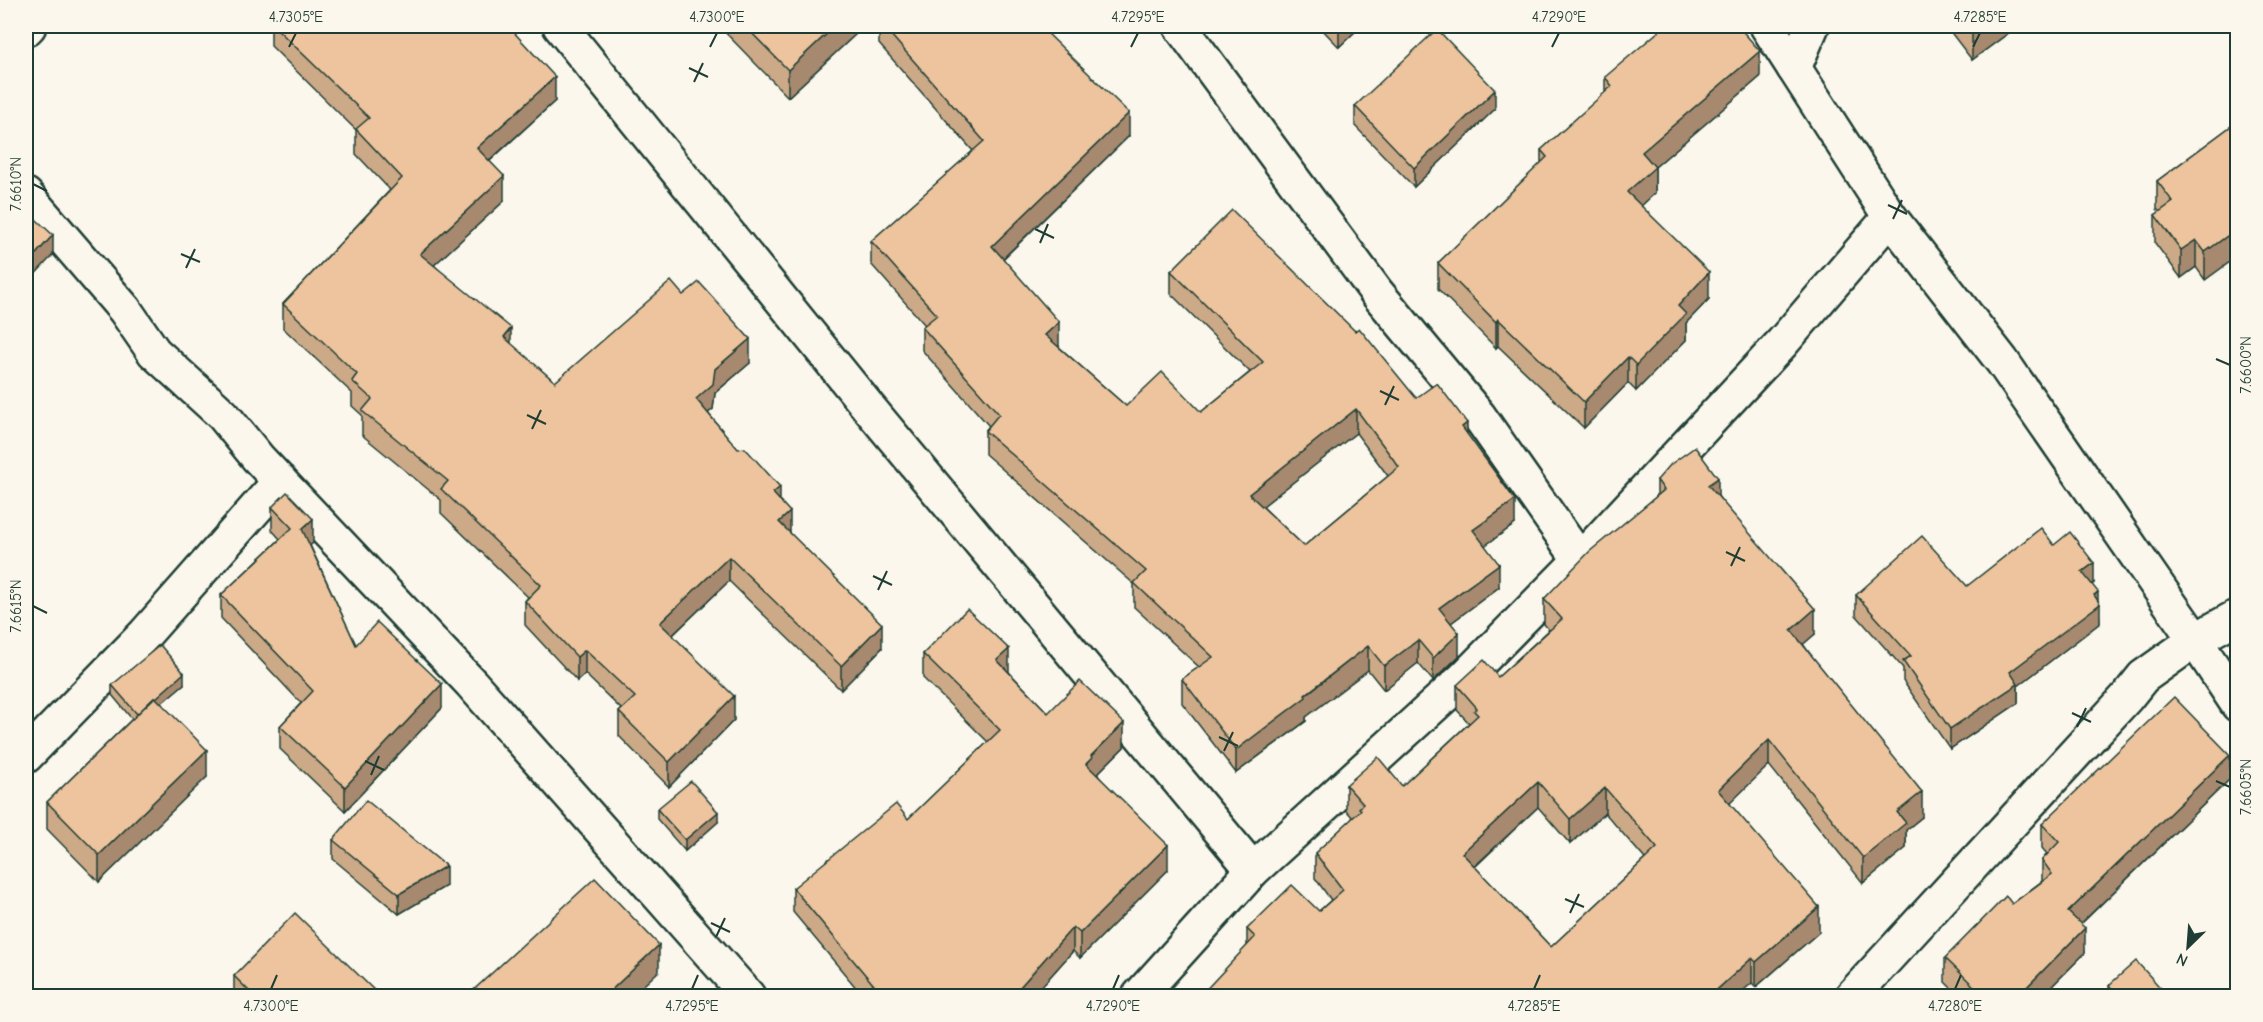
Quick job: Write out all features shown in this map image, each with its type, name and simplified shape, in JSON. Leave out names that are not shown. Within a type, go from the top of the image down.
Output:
[{"type":"street","points":[[560,26],[869,408],[1254,870]]},
{"type":"street","points":[[1180,26],[1377,293],[1479,416],[1580,561]]},
{"type":"street","points":[[1767,26],[1890,217],[2002,362],[2238,705]]},
{"type":"street","points":[[1794,68],[1812,26]]},
{"type":"street","points":[[26,195],[125,310],[154,352],[223,416],[280,481],[471,684],[748,996]]},
{"type":"street","points":[[1139,996],[1254,870],[1463,679],[1580,561],[1782,343],[1890,217]]},
{"type":"street","points":[[26,756],[145,634],[280,481]]},
{"type":"street","points":[[1852,996],[2143,677],[2195,640],[2238,616]]},
{"type":"building","points":[[274,26],[508,26],[555,77],[477,148],[504,176],[420,254],[511,328],[504,337],[555,382],[671,281],[683,295],[699,282],[750,339],[715,369],[713,384],[696,399],[738,449],[745,448],[780,487],[773,493],[790,512],[779,522],[882,624],[841,666],[729,557],[660,623],[734,696],[669,762],[619,712],[635,697],[585,650],[577,657],[525,601],[541,585],[441,489],[448,481],[362,411],[372,399],[352,381],[357,374],[283,304],[402,178],[356,129],[369,118]]},
{"type":"building","points":[[745,26],[835,26],[788,70]]},
{"type":"building","points":[[883,26],[1040,26],[1129,113],[992,246],[1059,322],[1045,335],[1126,406],[1162,372],[1201,412],[1263,362],[1171,271],[1232,210],[1355,331],[1359,328],[1416,398],[1437,383],[1467,423],[1462,427],[1515,500],[1473,530],[1499,564],[1439,608],[1459,633],[1433,658],[1418,640],[1384,666],[1368,646],[1236,750],[1182,679],[1213,657],[1134,583],[1146,571],[985,431],[999,414],[922,327],[937,315],[871,241],[984,141]],"holes":[[[1356,409],[1399,467],[1304,546],[1249,494]]]},
{"type":"building","points":[[1665,26],[1738,26],[1760,51],[1642,152],[1655,167],[1627,192],[1709,272],[1678,306],[1686,314],[1636,365],[1628,357],[1584,402],[1498,319],[1496,322],[1438,263],[1547,157],[1541,150],[1612,86],[1605,77]]},
{"type":"building","points":[[1967,26],[1981,26],[1972,32]]},
{"type":"building","points":[[1437,29],[1495,90],[1414,168],[1355,106]]},
{"type":"building","points":[[2238,121],[2238,228],[2205,252],[2196,240],[2181,250],[2155,215],[2173,202],[2157,181]]},
{"type":"building","points":[[26,210],[53,235],[26,265]]},
{"type":"building","points":[[1695,447],[1718,478],[1708,485],[1815,609],[1791,630],[1922,792],[1897,812],[1906,823],[1863,858],[1769,740],[1718,790],[1819,907],[1756,962],[1752,958],[1710,996],[1200,996],[1255,937],[1247,929],[1292,885],[1319,911],[1343,890],[1315,853],[1361,810],[1359,808],[1363,804],[1346,785],[1378,757],[1402,786],[1478,715],[1474,711],[1477,708],[1457,685],[1484,660],[1498,677],[1562,619],[1544,599],[1589,552],[1664,490],[1657,480],[1671,464]],"holes":[[[1538,782],[1570,819],[1605,788],[1657,848],[1551,947],[1462,853]]]},
{"type":"building","points":[[287,492],[313,519],[302,529],[356,645],[377,622],[442,684],[345,787],[280,726],[313,691],[221,595],[292,528],[272,507]]},
{"type":"building","points":[[2041,528],[2054,545],[2070,532],[2094,563],[2082,572],[2098,592],[2094,595],[2100,604],[2010,672],[2018,684],[1950,729],[1903,661],[1911,656],[1856,595],[1922,536],[1967,586]]},
{"type":"building","points":[[967,609],[1009,649],[997,660],[1048,713],[1080,681],[1124,723],[1086,764],[1168,845],[1080,933],[1073,927],[1012,996],[883,996],[793,888],[896,804],[908,819],[1000,730],[923,654]]},
{"type":"building","points":[[160,645],[184,673],[137,714],[112,685]]},
{"type":"building","points":[[155,697],[207,750],[99,855],[47,802]]},
{"type":"building","points":[[2174,697],[2230,755],[2068,912],[2085,928],[2018,996],[1984,996],[1945,958],[2006,896],[2012,904],[2052,874],[2042,860],[2059,842],[2042,824]]},
{"type":"building","points":[[691,781],[718,812],[685,840],[657,809]]},
{"type":"building","points":[[366,800],[446,866],[399,894],[333,840]]},
{"type":"building","points":[[595,878],[659,945],[605,996],[467,996]]},
{"type":"building","points":[[295,913],[380,996],[254,996],[234,976]]},
{"type":"building","points":[[2136,961],[2168,996],[2118,996],[2109,985]]}]
